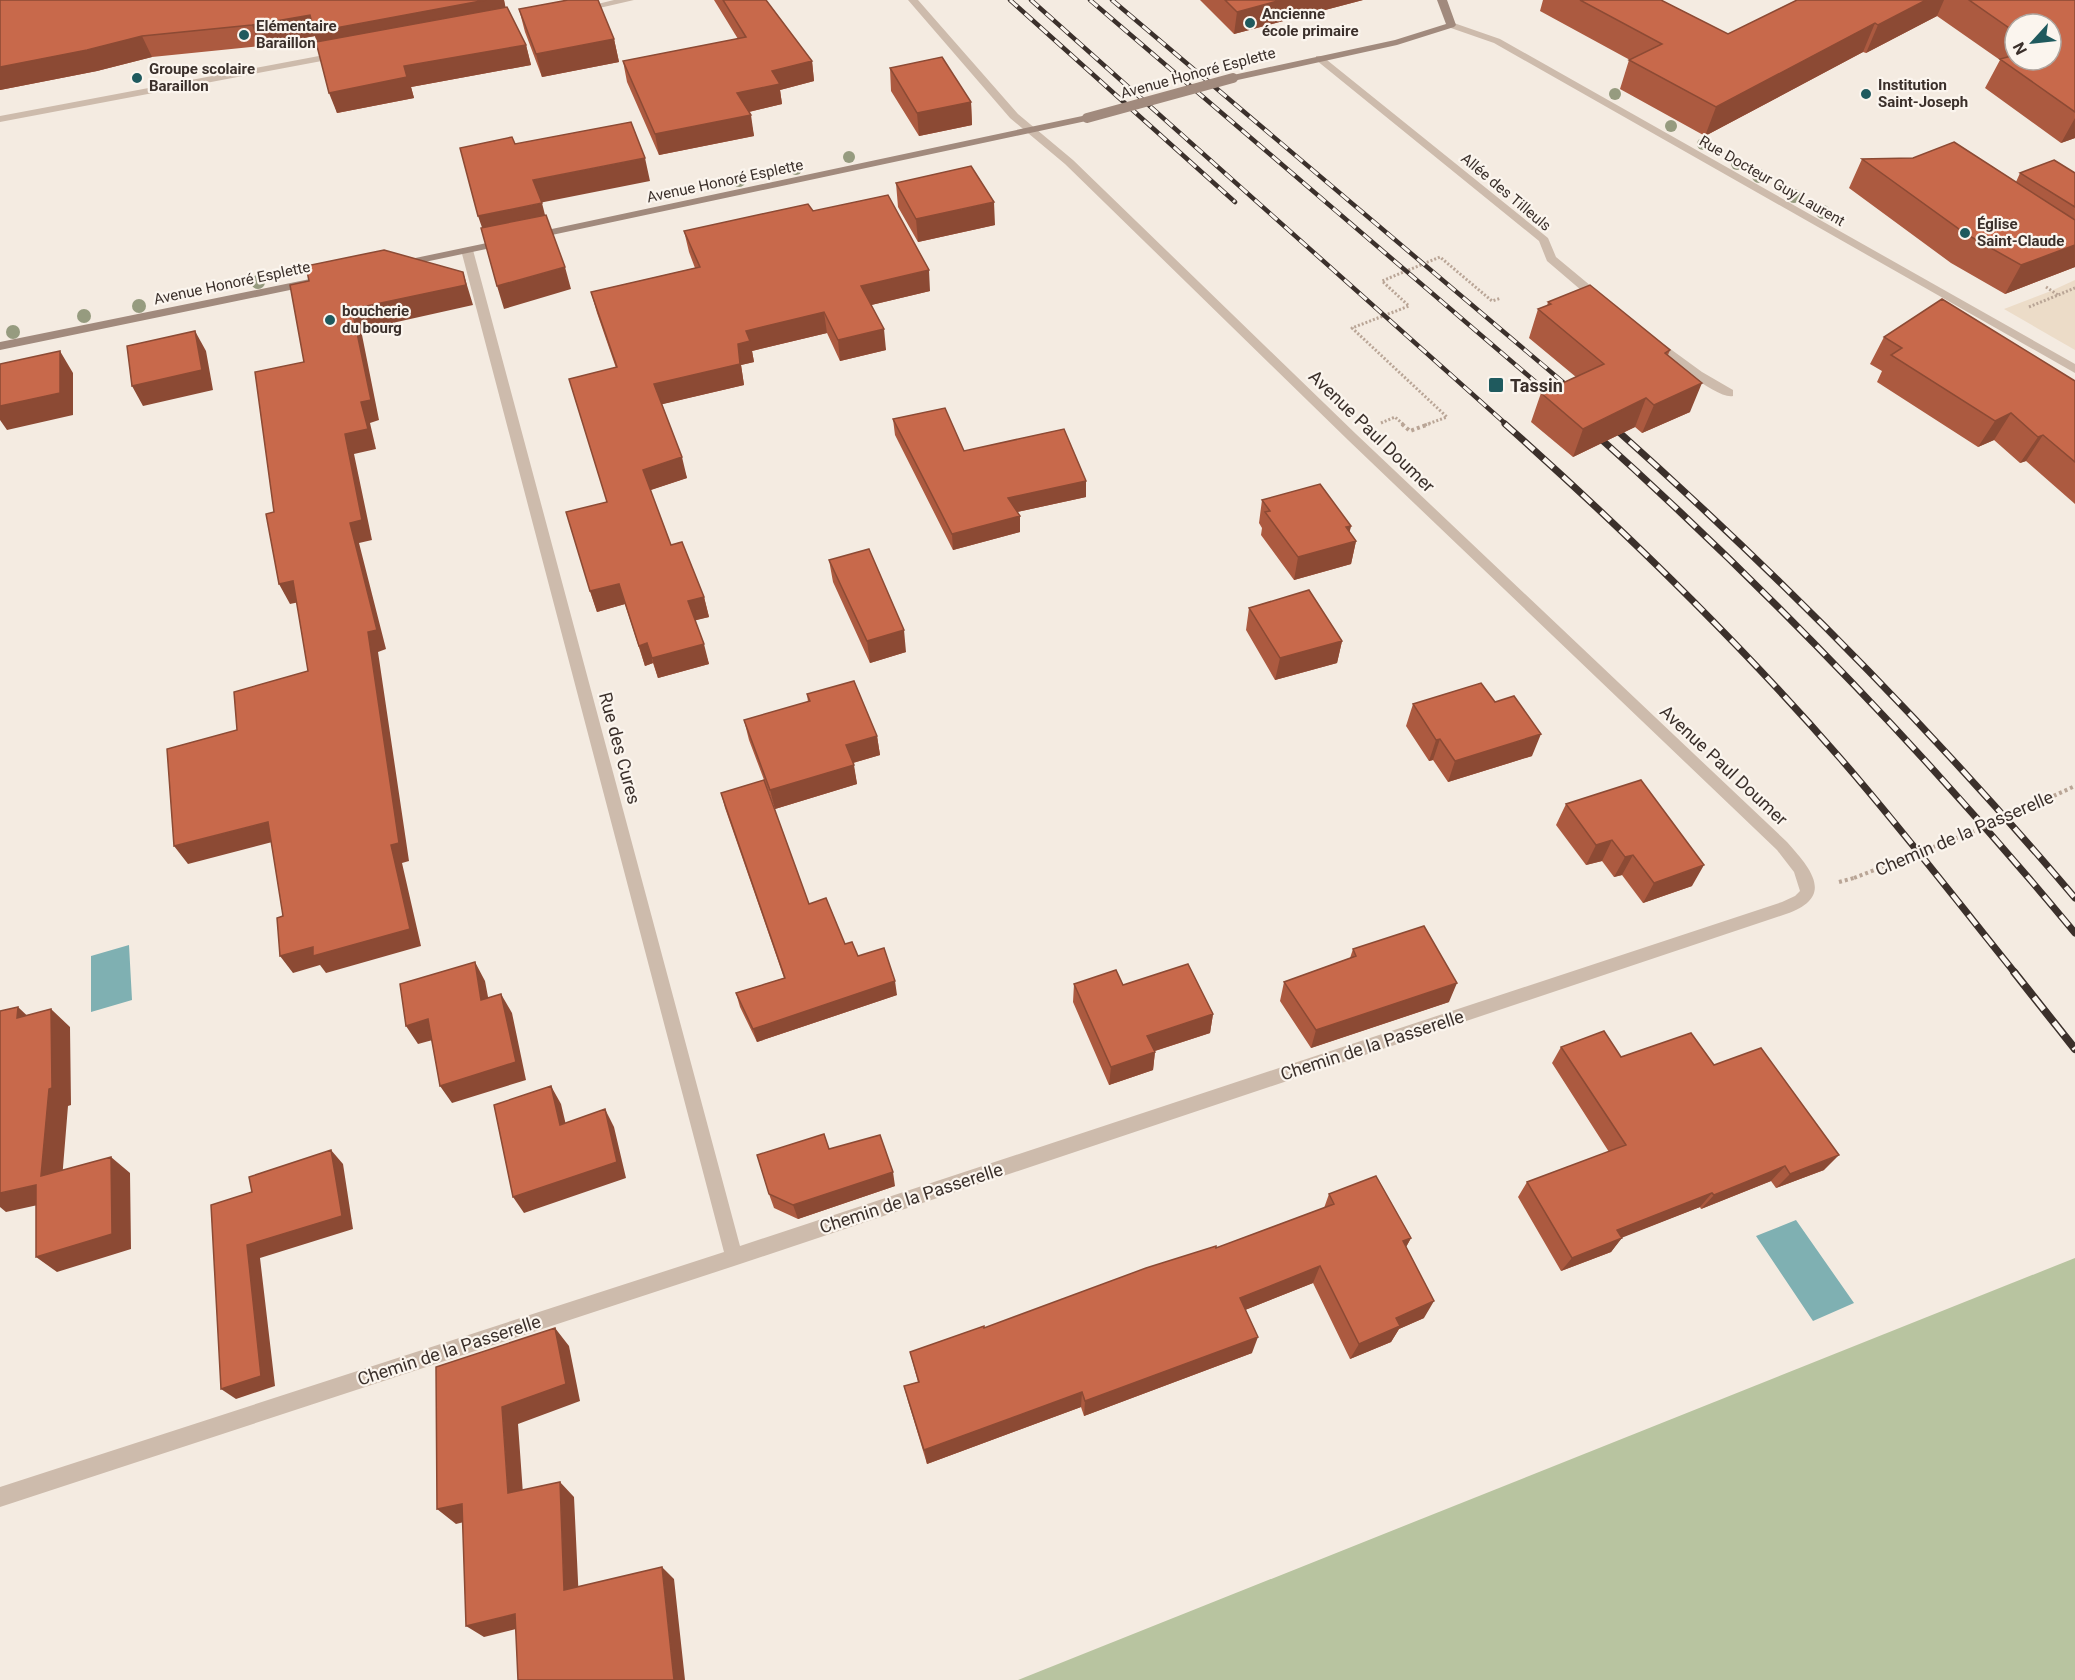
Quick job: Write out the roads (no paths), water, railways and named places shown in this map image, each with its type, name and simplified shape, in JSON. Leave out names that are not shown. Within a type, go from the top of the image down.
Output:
[{"type":"street","points":[[570,11],[629,0]]},
{"type":"street","name":"Avenue Paul Doumer","points":[[913,0],[1014,116],[1069,162],[1352,437],[1782,846],[1799,866],[1808,884]]},
{"type":"street","points":[[1442,0],[1451,25]]},
{"type":"street","name":"Avenue Honoré Esplette","points":[[383,267],[1033,132],[1233,78],[1397,42],[1451,25]]},
{"type":"street","name":"Rue Docteur Guy Laurent","points":[[1451,25],[1497,42],[2075,369]]},
{"type":"street","points":[[0,119],[349,53]]},
{"type":"street","name":"Allée des Tilleuls","points":[[1319,58],[1544,240],[1551,259],[1610,307]]},
{"type":"street","name":"Rue des Cures","points":[[467,250],[734,1257]]},
{"type":"street","name":"Avenue Honoré Esplette","points":[[0,346],[325,279]]},
{"type":"street","points":[[1646,335],[1698,375],[1729,393]]},
{"type":"street","name":"Chemin de la Passerelle","points":[[0,1497],[734,1257],[1786,907],[1800,901],[1808,893],[1808,884]]},
{"type":"water","points":[[129,945],[132,1000],[91,1012],[91,956]]},
{"type":"water","points":[[1796,1220],[1854,1303],[1813,1321],[1756,1236]]},
{"type":"railway","points":[[1010,0],[1235,202]]},
{"type":"railway","points":[[1031,0],[1507,425]]},
{"type":"railway","points":[[1090,0],[1559,402]]},
{"type":"railway","points":[[1112,0],[1577,394]]},
{"type":"railway","points":[[1608,422],[1612,425]]},
{"type":"railway","points":[[1505,424],[1678,586],[1801,714],[1863,784],[2015,973]]},
{"type":"railway","points":[[1610,424],[1792,594],[1851,653],[1965,773],[2075,898]]},
{"type":"railway","points":[[1591,430],[1719,549],[1842,672],[1961,800],[2075,933]]},
{"type":"railway","points":[[2014,972],[2075,1049]]},
{"type":"place","name":"Ancienne école primaire","points":[[1250,23]]},
{"type":"place","name":"Elémentaire Baraillon","points":[[244,35]]},
{"type":"place","name":"Groupe scolaire Baraillon","points":[[137,78]]},
{"type":"place","name":"Institution Saint-Joseph","points":[[1866,94]]},
{"type":"place","name":"Église Saint-Claude","points":[[1965,233]]},
{"type":"place","name":"boucherie du bourg","points":[[330,320]]},
{"type":"place","name":"Tassin","points":[[1496,385]]}]
